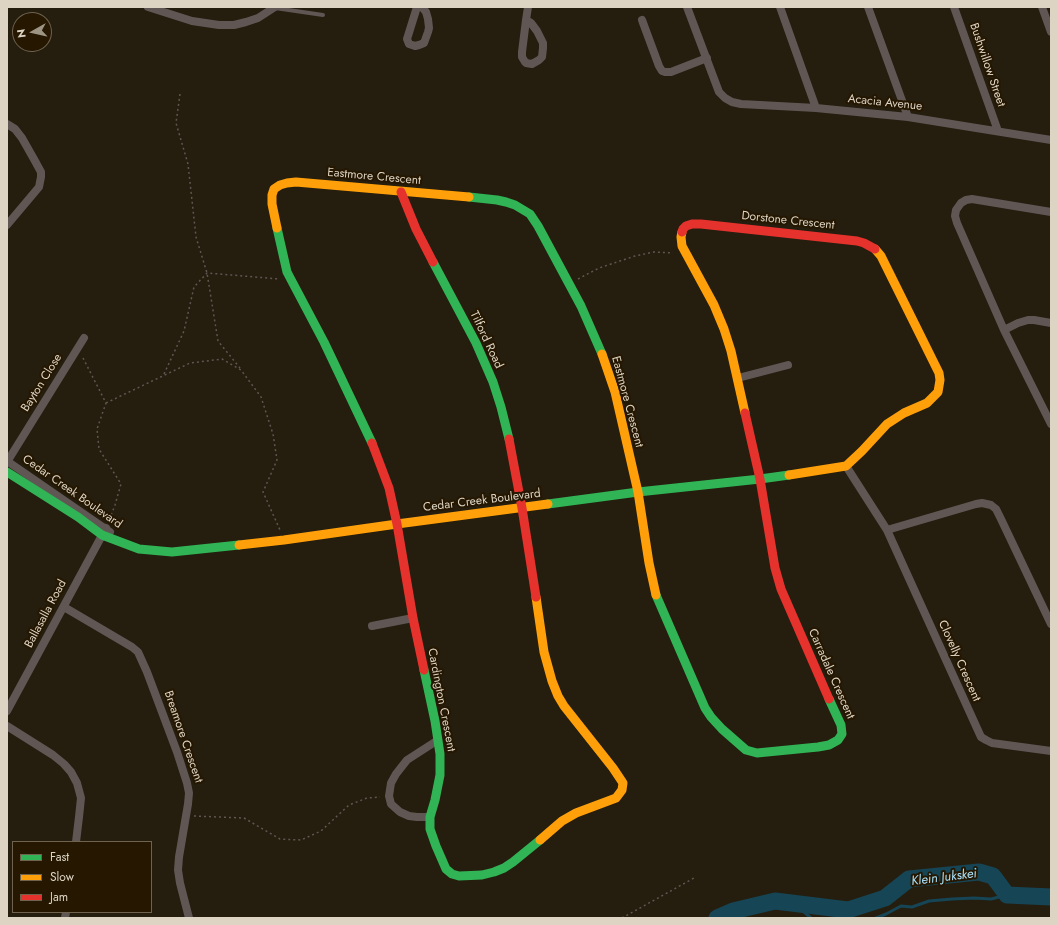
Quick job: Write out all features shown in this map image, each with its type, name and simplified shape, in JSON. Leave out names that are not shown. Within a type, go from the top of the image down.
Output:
[{"type":"street","points":[[148,7],[192,21],[219,26],[234,25],[258,18],[275,7]]},
{"type":"street","points":[[418,7],[407,39],[409,44],[415,46],[420,46],[424,42],[428,32],[428,19],[426,12],[422,7]]},
{"type":"street","points":[[526,20],[537,31],[543,43],[542,57],[532,64],[526,63],[522,57],[526,20],[528,7]]},
{"type":"street","points":[[642,20],[659,66],[662,71],[671,72],[707,58],[687,7]]},
{"type":"street","points":[[780,7],[816,108]]},
{"type":"street","points":[[868,7],[908,117]]},
{"type":"street","name":"Bushwillow Street","points":[[954,7],[998,131]]},
{"type":"street","points":[[1042,7],[1051,32]]},
{"type":"street","name":"Acacia Avenue","points":[[707,58],[719,92],[732,102],[741,104],[816,108],[908,117],[1051,140]]},
{"type":"street","points":[[7,124],[15,129],[22,138],[41,172],[41,177],[39,187],[7,224]]},
{"type":"street","name":"Eastmore Crescent","points":[[397,524],[389,488],[374,448],[324,342],[287,272],[272,204],[274,189],[280,185],[296,182],[497,200],[506,202],[530,214],[569,283],[598,344],[615,392],[638,492]]},
{"type":"street","name":"Tilford Road","points":[[401,192],[416,229],[476,343],[492,382],[506,423],[522,508]]},
{"type":"street","points":[[1051,212],[972,199],[961,203],[956,210],[955,216],[1004,330],[1051,424]]},
{"type":"street","name":"Dorstone Crescent","points":[[760,479],[738,378],[724,329],[714,305],[682,246],[681,237],[684,228],[688,225],[701,224],[856,241],[869,245],[881,256],[939,373],[940,386],[938,392],[927,403],[904,413],[887,424],[846,466]]},
{"type":"street","points":[[1004,330],[1028,320],[1051,323]]},
{"type":"street","name":"Bayton Close","points":[[7,462],[84,338]]},
{"type":"street","points":[[738,378],[788,365]]},
{"type":"street","name":"Cedar Creek Boulevard","points":[[7,462],[123,543],[139,549],[172,552],[284,540],[638,492],[760,479],[846,466]]},
{"type":"street","name":"Clovelly Crescent","points":[[846,466],[887,530],[981,737],[992,743],[1051,751]]},
{"type":"street","name":"Cedar Creek Boulevard","points":[[7,472],[78,517],[104,531]]},
{"type":"street","name":"Carradale Crescent","points":[[638,492],[648,563],[654,592],[699,696],[711,718],[746,750],[752,752],[757,753],[830,745],[841,737],[841,724],[781,589],[775,568],[760,479]]},
{"type":"street","points":[[887,530],[976,504],[987,503],[991,505],[996,509],[1051,624]]},
{"type":"street","name":"Cardington Crescent","points":[[397,524],[413,618],[435,721],[440,754],[440,775],[430,817],[430,829],[446,869],[452,874],[459,876],[482,875],[504,868],[513,862],[562,821],[576,813],[616,798],[622,790],[623,783],[564,706],[552,681],[544,652],[522,508]]},
{"type":"street","name":"Ballasalla Road","points":[[7,711],[104,531]]},
{"type":"street","name":"Breamore Crescent","points":[[64,607],[132,647],[138,652],[147,672],[179,758],[189,793],[178,870],[189,918]]},
{"type":"street","points":[[372,626],[413,618]]},
{"type":"street","points":[[7,726],[53,755],[71,772],[77,784],[80,798],[76,841]]},
{"type":"street","points":[[430,817],[413,816],[400,812],[391,804],[389,796],[392,783],[407,760],[438,740]]},
{"type":"lane","points":[[275,7],[323,15]]},
{"type":"path","points":[[180,94],[176,123],[188,164],[196,236],[207,273],[218,341],[261,397],[273,434],[277,460],[263,492],[284,540]]},
{"type":"path","points":[[569,283],[599,268],[635,256],[654,252],[670,252],[688,257]]},
{"type":"path","points":[[207,273],[291,280]]},
{"type":"path","points":[[164,374],[184,331],[194,287],[207,273]]},
{"type":"path","points":[[78,349],[106,403],[98,429],[100,449],[121,484],[115,505],[104,531]]},
{"type":"path","points":[[106,403],[164,374],[190,363],[222,359],[241,370]]},
{"type":"path","points":[[186,816],[244,818],[280,839],[301,840],[321,831],[349,805],[367,798],[389,796]]},
{"type":"path","points":[[622,918],[694,878]]},
{"type":"waterway","name":"Klein Jukskei","points":[[717,918],[733,911],[775,901],[848,910],[885,898],[909,879],[979,872],[993,876],[1007,895],[1051,897]]},
{"type":"waterway","points":[[876,918],[901,906],[912,907],[929,901],[974,898],[991,899],[1007,895]]},
{"type":"waterway","points":[[795,904],[811,918]]},
{"type":"traffic: fast","points":[[469,197],[506,202],[515,205],[530,214],[581,306],[602,354]]},
{"type":"traffic: fast","points":[[277,228],[287,272],[324,342],[372,443]]},
{"type":"traffic: fast","points":[[433,262],[476,343],[493,382],[509,439]]},
{"type":"traffic: fast","points":[[7,472],[78,517],[102,535],[139,549],[172,552],[239,545]]},
{"type":"traffic: fast","points":[[548,504],[789,475]]},
{"type":"traffic: fast","points":[[656,595],[705,708],[722,729],[746,750],[757,753],[818,747],[829,745],[838,740],[842,734],[841,725],[829,699]]},
{"type":"traffic: fast","points":[[424,670],[435,721],[440,754],[440,775],[430,817],[430,829],[446,869],[452,874],[459,876],[482,875],[494,872],[513,862],[540,840]]},
{"type":"traffic: slow","points":[[277,228],[272,204],[272,195],[274,189],[287,183],[296,182],[469,197]]},
{"type":"traffic: slow","points":[[682,232],[682,246],[714,305],[724,329],[731,351],[745,413]]},
{"type":"traffic: slow","points":[[789,475],[846,466],[887,424],[904,413],[927,403],[938,392],[940,380],[939,373],[881,256],[875,249]]},
{"type":"traffic: slow","points":[[602,354],[615,392],[638,492],[649,563],[656,595]]},
{"type":"traffic: slow","points":[[239,545],[548,504]]},
{"type":"traffic: slow","points":[[536,597],[544,652],[558,696],[623,783],[622,790],[616,798],[576,813],[562,821],[540,840]]},
{"type":"traffic: jam","points":[[401,192],[416,229],[433,262]]},
{"type":"traffic: jam","points":[[682,232],[686,226],[701,224],[857,241],[875,249]]},
{"type":"traffic: jam","points":[[745,413],[760,479],[775,568],[781,589],[829,699]]},
{"type":"traffic: jam","points":[[509,439],[536,597]]},
{"type":"traffic: jam","points":[[372,443],[389,488],[424,670]]}]
